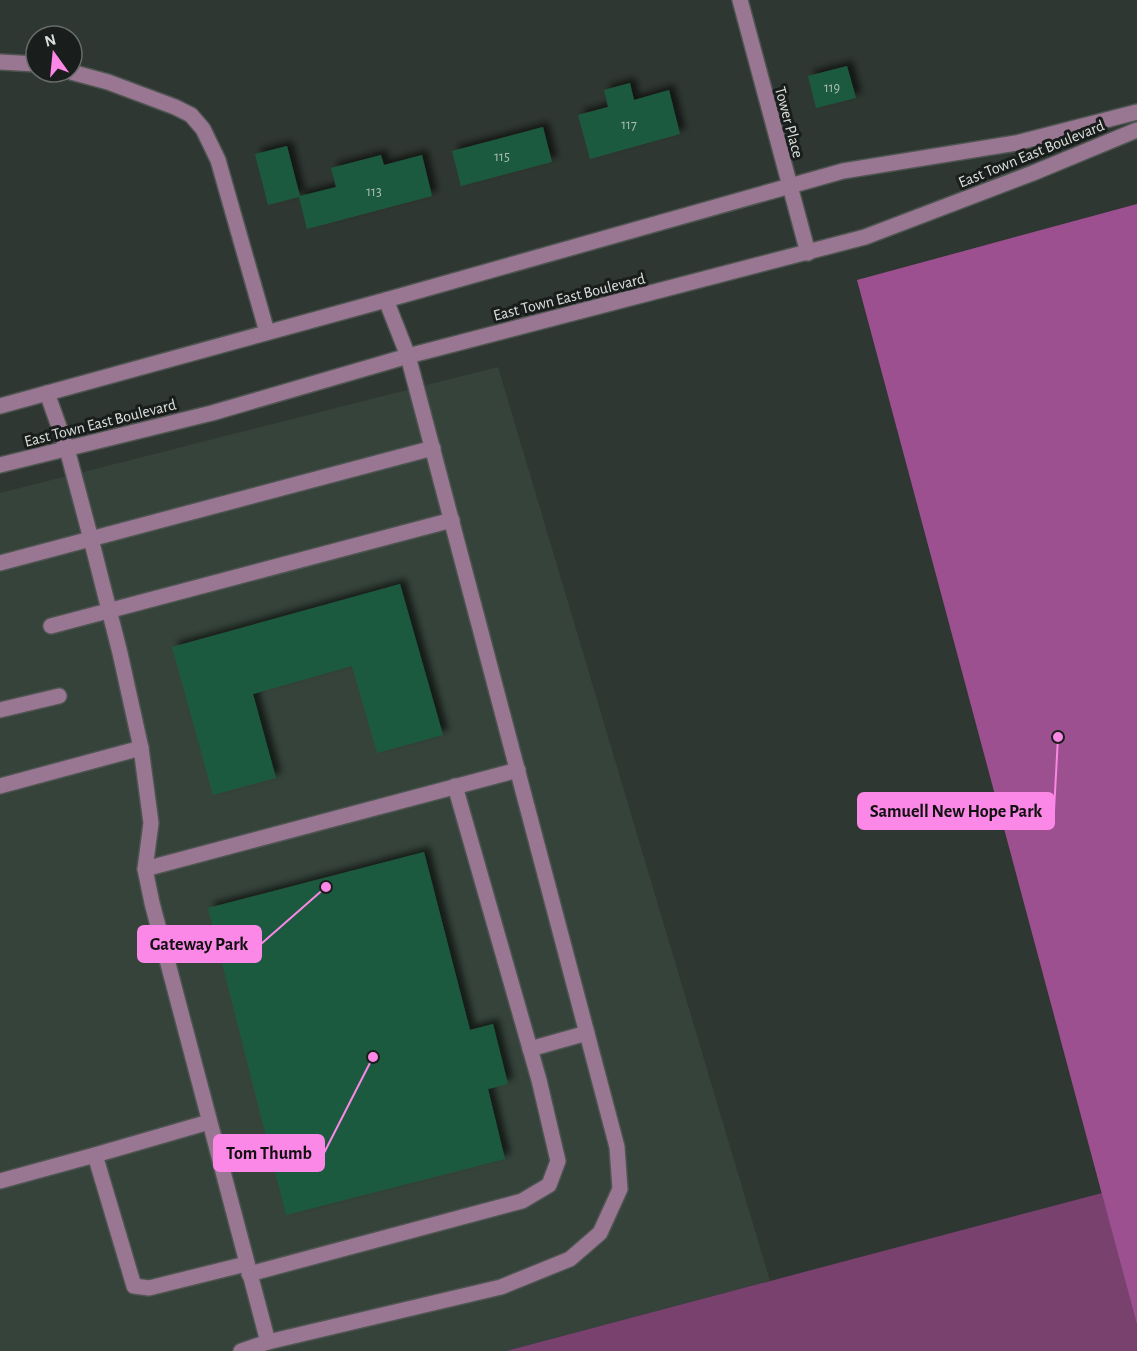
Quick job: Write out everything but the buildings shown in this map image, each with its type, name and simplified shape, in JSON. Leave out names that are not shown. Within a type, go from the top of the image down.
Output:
[{"type":"street","name":"Tower Place","points":[[740,0],[808,253]]},
{"type":"street","points":[[0,62],[24,63]]},
{"type":"street","points":[[84,76],[175,107],[192,115],[203,129],[218,160],[267,332]]},
{"type":"street","name":"East Town East Boulevard","points":[[0,406],[386,300],[788,185],[843,171],[1016,143],[1137,112]]},
{"type":"street","name":"East Town East Boulevard","points":[[0,465],[212,413],[408,356],[865,237],[1033,173],[1137,130]]},
{"type":"street","points":[[241,1351],[268,1342],[501,1287],[570,1259],[600,1233],[620,1189],[617,1147],[518,770],[408,356],[386,300]]},
{"type":"street","points":[[47,393],[67,449],[91,539],[141,748],[152,823],[145,869],[170,975],[268,1342]]},
{"type":"street","points":[[0,563],[433,448]]},
{"type":"street","points":[[51,626],[452,520]]},
{"type":"street","points":[[0,710],[59,696]]},
{"type":"street","points":[[1,782],[141,748]]},
{"type":"street","points":[[145,869],[518,770]]},
{"type":"street","points":[[95,1155],[134,1286],[149,1288],[248,1269],[522,1201],[549,1185],[558,1161],[530,1049],[455,786]]},
{"type":"street","points":[[530,1049],[587,1033]]},
{"type":"street","points":[[0,1181],[209,1122]]},
{"type":"shaded area","points":[[1137,204],[1137,1325],[857,280]]},
{"type":"shaded area","points":[[498,367],[770,1281],[506,1351],[0,1351],[0,493]]},
{"type":"shaded area","points":[[1102,1193],[1137,1325],[1137,1351],[506,1351]]},
{"type":"place","name":"Samuell New Hope Park","points":[[1058,737]]},
{"type":"place","name":"Gateway Park","points":[[326,887]]},
{"type":"place","name":"Tom Thumb","points":[[373,1057]]}]
